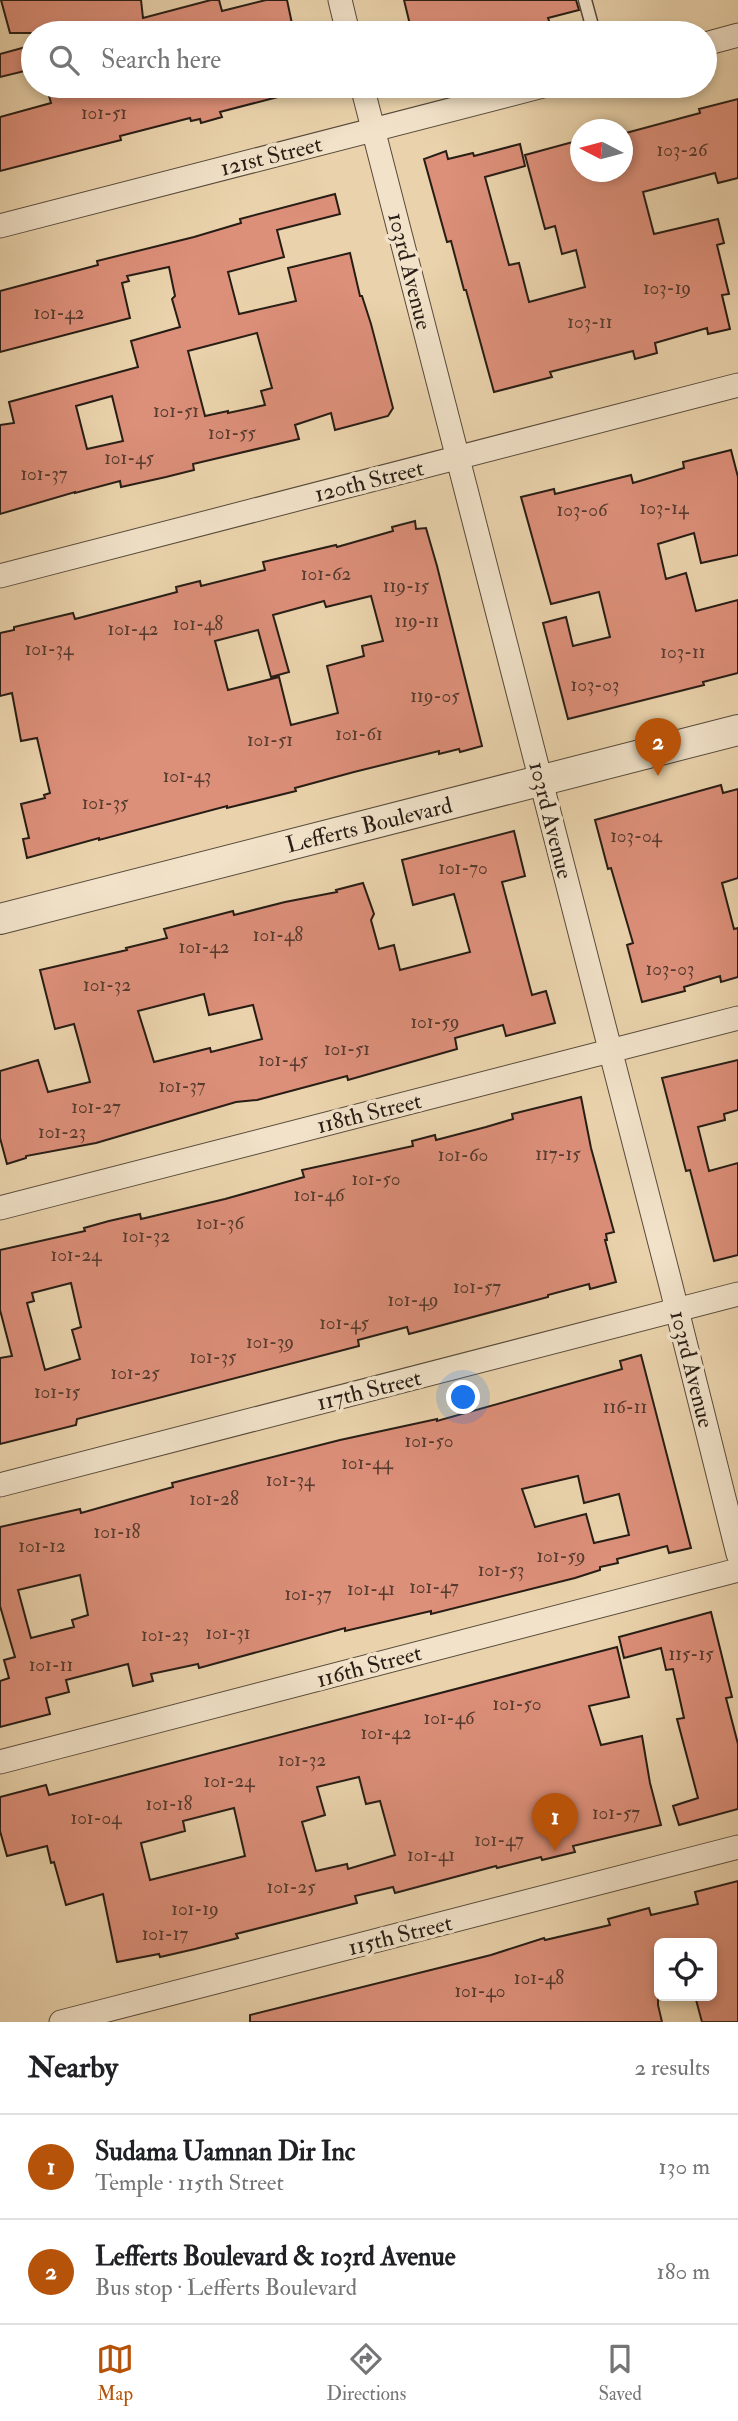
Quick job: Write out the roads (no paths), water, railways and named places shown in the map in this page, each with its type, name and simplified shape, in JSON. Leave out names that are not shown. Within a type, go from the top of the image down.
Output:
[{"type":"street","points":[[340,0],[345,21]]},
{"type":"street","points":[[717,41],[738,35]]},
{"type":"street","name":"103rd Avenue","points":[[365,98],[738,1554]]},
{"type":"street","name":"121st Street","points":[[0,226],[496,98]]},
{"type":"street","name":"120th Street","points":[[0,576],[738,385]]},
{"type":"street","name":"Lefferts Boulevard","points":[[0,919],[738,730]]},
{"type":"street","name":"118th Street","points":[[0,1208],[738,1018]]},
{"type":"street","name":"117th Street","points":[[0,1485],[738,1294]]},
{"type":"street","name":"116th Street","points":[[0,1762],[738,1570]]},
{"type":"street","name":"115th Street","points":[[61,2022],[738,1847]]},
{"type":"lane","points":[[585,0],[590,21]]},
{"type":"place","name":"Lefferts Boulevard & 103rd Avenue","points":[[658,776]]},
{"type":"place","name":"Sudama Uamnan Dir Inc","points":[[555,1851]]}]
